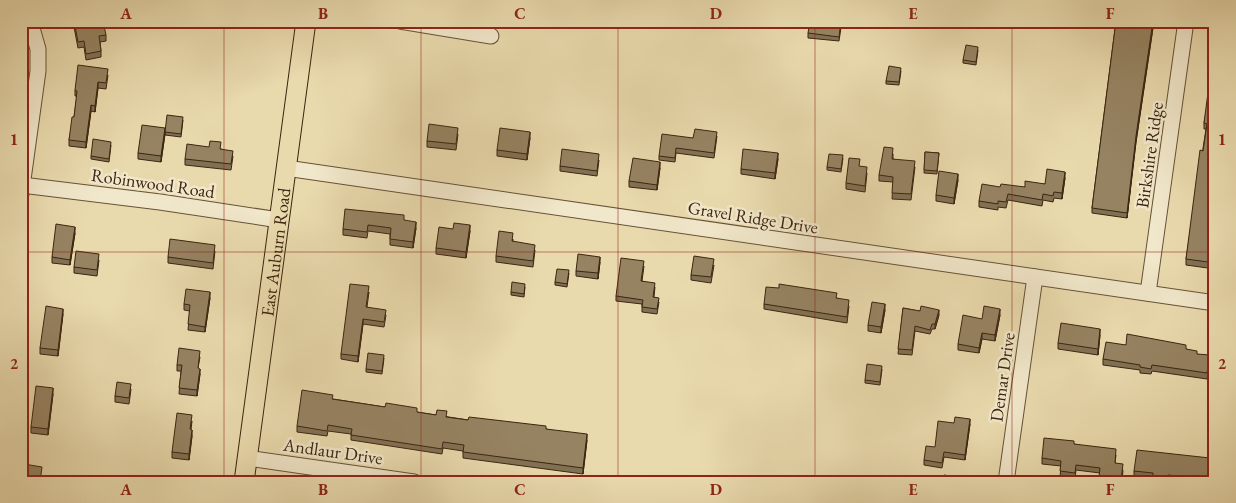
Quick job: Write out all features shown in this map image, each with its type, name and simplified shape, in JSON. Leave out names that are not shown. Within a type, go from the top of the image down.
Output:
[{"type":"main road","name":"East Auburn Road","points":[[244,482],[306,21]]},
{"type":"street","points":[[22,190],[38,64],[36,39],[30,21]]},
{"type":"street","points":[[400,21],[491,36]]},
{"type":"street","name":"Birkshire Ridge","points":[[1148,293],[1186,21]]},
{"type":"street","name":"Gravel Ridge Drive","points":[[286,168],[1215,303]]},
{"type":"street","name":"Robinwood Road","points":[[22,190],[160,202],[279,220]]},
{"type":"street","name":"Demar Drive","points":[[1006,482],[1035,276]]},
{"type":"street","name":"Andlaur Drive","points":[[247,458],[414,482]]},
{"type":"building","points":[[74,21],[90,21],[92,28],[104,26],[106,35],[99,36],[101,51],[86,54],[84,41],[78,42]]},
{"type":"building","points":[[810,21],[841,21],[839,37],[808,33]]},
{"type":"building","points":[[1116,21],[1153,21],[1127,213],[1092,208]]},
{"type":"building","points":[[966,45],[978,47],[976,62],[963,60]]},
{"type":"building","points":[[1212,62],[1215,62],[1215,263],[1186,259],[1200,150],[1203,151],[1207,124],[1204,123]]},
{"type":"building","points":[[78,65],[108,69],[106,83],[98,82],[95,106],[91,105],[86,142],[69,140],[72,117],[74,117]]},
{"type":"building","points":[[889,66],[901,68],[899,82],[886,81]]},
{"type":"building","points":[[167,115],[183,117],[181,134],[165,132]]},
{"type":"building","points":[[429,124],[458,128],[456,144],[427,141]]},
{"type":"building","points":[[142,125],[165,128],[161,156],[138,153]]},
{"type":"building","points":[[500,128],[530,132],[527,154],[497,150]]},
{"type":"building","points":[[695,129],[717,132],[714,153],[676,148],[675,158],[659,156],[662,134],[693,138]]},
{"type":"building","points":[[93,139],[111,142],[109,159],[91,156]]},
{"type":"building","points":[[210,141],[221,142],[220,149],[233,151],[231,164],[185,159],[187,144],[209,147]]},
{"type":"building","points":[[884,147],[893,148],[892,159],[915,161],[911,194],[892,193],[893,177],[879,175]]},
{"type":"building","points":[[562,149],[599,154],[597,171],[560,166]]},
{"type":"building","points":[[743,149],[778,153],[775,173],[741,169]]},
{"type":"building","points":[[925,152],[939,153],[937,171],[924,170]]},
{"type":"building","points":[[829,154],[843,155],[841,169],[827,167]]},
{"type":"building","points":[[633,158],[660,162],[657,185],[629,181]]},
{"type":"building","points":[[849,158],[860,159],[859,166],[867,167],[865,186],[846,183]]},
{"type":"building","points":[[1047,169],[1065,172],[1062,193],[1054,192],[1053,196],[1043,194],[1042,200],[1008,194],[1006,202],[998,201],[998,204],[979,201],[982,184],[1000,187],[1001,184],[1025,187],[1025,181],[1045,184]]},
{"type":"building","points":[[939,171],[958,174],[954,198],[936,195]]},
{"type":"building","points":[[345,209],[404,215],[404,220],[416,222],[413,242],[390,239],[391,228],[368,225],[367,232],[343,229]]},
{"type":"building","points":[[454,223],[470,225],[466,252],[436,248],[439,227],[453,229]]},
{"type":"building","points":[[56,224],[75,227],[70,260],[52,257]]},
{"type":"building","points":[[499,231],[513,233],[512,241],[535,245],[533,261],[496,256]]},
{"type":"building","points":[[170,239],[215,245],[213,263],[168,257]]},
{"type":"building","points":[[76,251],[99,254],[97,270],[74,267]]},
{"type":"building","points":[[578,254],[600,257],[598,273],[576,271]]},
{"type":"building","points":[[694,256],[714,259],[711,277],[691,275]]},
{"type":"building","points":[[621,258],[644,261],[641,281],[655,283],[653,297],[659,298],[657,309],[642,307],[643,300],[616,296]]},
{"type":"building","points":[[557,269],[569,270],[567,284],[555,282]]},
{"type":"building","points":[[512,282],[525,284],[524,294],[511,292]]},
{"type":"building","points":[[350,284],[369,286],[366,307],[386,310],[384,322],[363,319],[358,356],[341,354]]},
{"type":"building","points":[[779,284],[837,293],[836,298],[849,300],[847,317],[764,304],[766,287],[779,288]]},
{"type":"building","points":[[186,289],[210,292],[205,327],[188,324],[190,305],[184,304]]},
{"type":"building","points":[[872,302],[885,304],[881,327],[868,325]]},
{"type":"building","points":[[46,306],[63,309],[58,350],[40,348]]},
{"type":"building","points":[[921,306],[939,310],[935,324],[932,324],[930,330],[915,326],[912,350],[898,349],[903,308],[920,311]]},
{"type":"building","points":[[984,306],[1000,309],[995,335],[982,333],[979,348],[958,344],[963,315],[982,319]]},
{"type":"building","points":[[1061,323],[1100,329],[1098,349],[1058,343]]},
{"type":"building","points":[[1127,334],[1186,345],[1186,349],[1197,351],[1197,354],[1210,355],[1207,373],[1152,365],[1151,369],[1140,367],[1140,365],[1103,359],[1106,342],[1126,345]]},
{"type":"building","points":[[179,348],[200,351],[197,390],[179,388],[182,365],[177,365]]},
{"type":"building","points":[[368,353],[384,355],[382,371],[366,369]]},
{"type":"building","points":[[867,364],[882,366],[880,382],[865,380]]},
{"type":"building","points":[[117,382],[131,384],[129,398],[115,396]]},
{"type":"building","points":[[36,386],[53,388],[48,429],[31,427]]},
{"type":"building","points":[[302,390],[333,395],[332,399],[385,407],[386,403],[417,408],[417,412],[436,415],[437,410],[447,411],[446,417],[468,420],[469,417],[546,426],[546,429],[587,434],[583,468],[463,452],[464,445],[443,442],[442,449],[351,435],[352,429],[328,425],[327,431],[297,426]]},
{"type":"building","points":[[177,413],[192,415],[189,454],[172,452]]},
{"type":"building","points":[[955,417],[970,419],[965,455],[944,452],[942,463],[924,460],[926,446],[935,447],[938,421],[954,423]]},
{"type":"building","points":[[1044,438],[1074,441],[1074,444],[1116,449],[1115,463],[1123,464],[1121,480],[1099,477],[1100,468],[1076,465],[1075,473],[1060,471],[1061,461],[1042,458]]},
{"type":"building","points":[[1137,450],[1210,458],[1209,472],[1215,473],[1215,482],[1196,482],[1196,478],[1168,475],[1167,482],[1152,482],[1153,473],[1134,471]]},
{"type":"building","points":[[24,464],[42,467],[40,482],[22,482]]},
{"type":"building","points":[[944,475],[963,478],[962,482],[944,482]]}]
